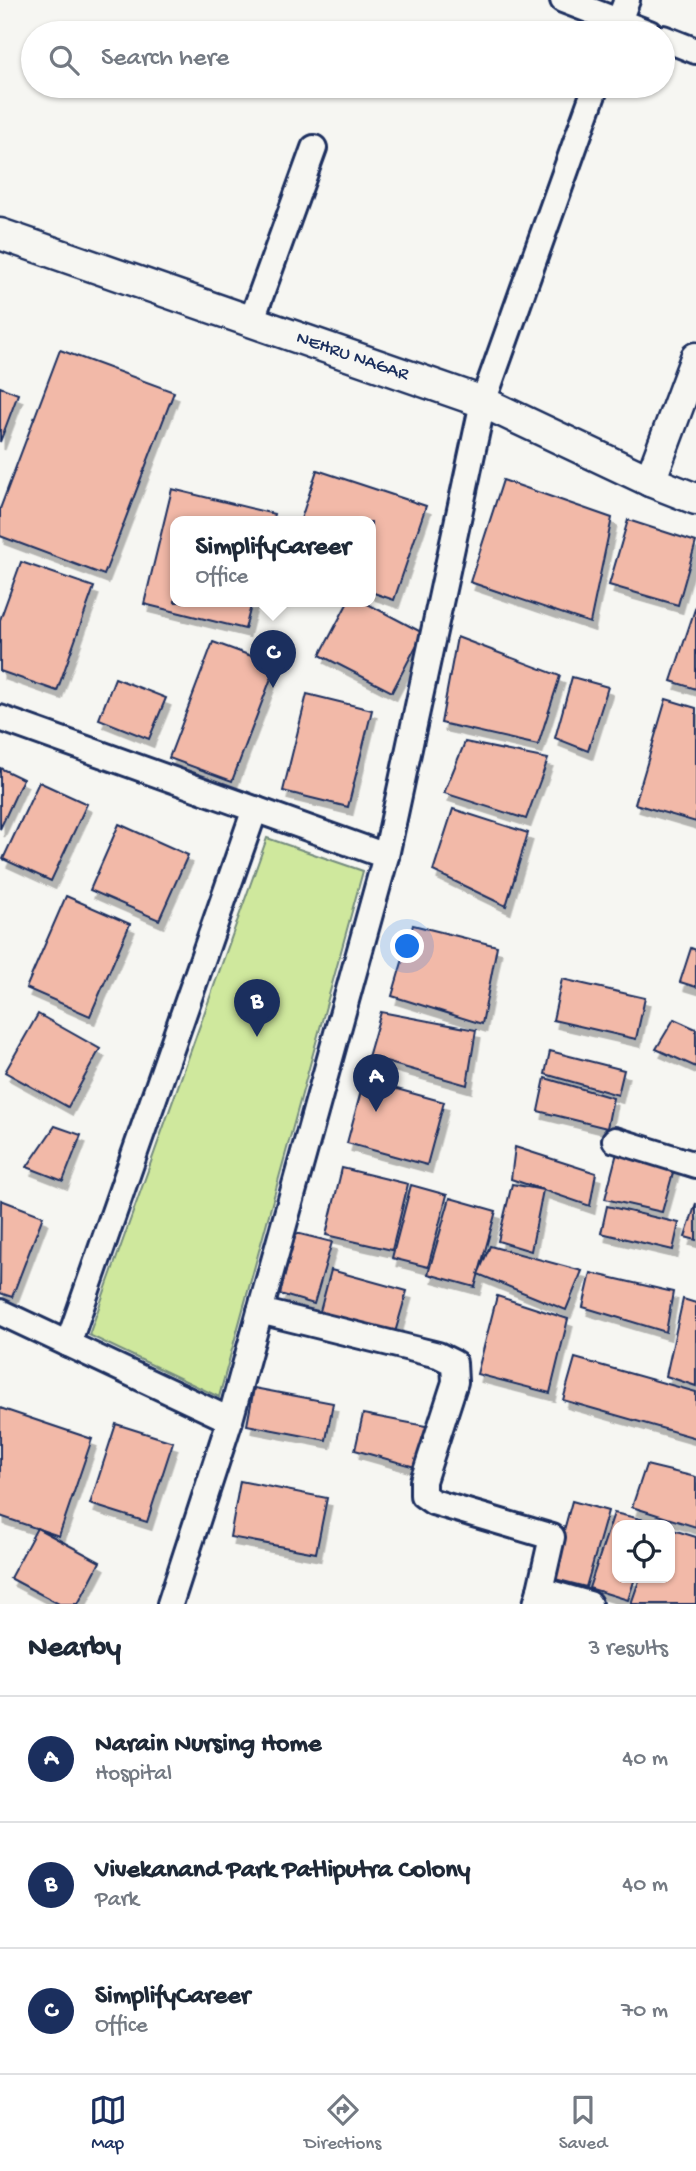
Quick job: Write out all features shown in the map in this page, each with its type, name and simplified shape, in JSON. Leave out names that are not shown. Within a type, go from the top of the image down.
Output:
[{"type":"street","points":[[563,0],[620,18]]},
{"type":"street","points":[[675,43],[696,51]]},
{"type":"street","points":[[170,1604],[230,1420],[386,856],[483,402],[592,98]]},
{"type":"street","points":[[251,322],[314,148]]},
{"type":"street","name":"NEHRU NAGAR","points":[[0,234],[483,402],[650,481],[696,499]]},
{"type":"street","points":[[650,481],[696,358]]},
{"type":"street","points":[[0,718],[386,856]]},
{"type":"street","points":[[68,1344],[255,809]]},
{"type":"street","points":[[615,1140],[696,1165]]},
{"type":"street","points":[[260,1311],[438,1355],[454,1363],[455,1382],[423,1481],[423,1495],[433,1502],[552,1537],[538,1597],[589,1604]]},
{"type":"street","points":[[0,1312],[230,1420]]},
{"type":"green space","points":[[267,838],[363,871],[219,1397],[89,1335]]},
{"type":"building","points":[[60,350],[174,392],[104,575],[0,536],[0,509]]},
{"type":"building","points":[[0,387],[18,394],[0,442]]},
{"type":"building","points":[[317,470],[426,506],[394,600],[376,594],[376,516],[302,516]]},
{"type":"building","points":[[503,480],[612,518],[590,623],[470,582]]},
{"type":"building","points":[[172,489],[274,514],[170,516],[170,607],[251,607],[245,629],[144,604]]},
{"type":"building","points":[[628,520],[696,542],[678,605],[609,585]]},
{"type":"building","points":[[21,562],[94,587],[57,691],[0,671],[0,620]]},
{"type":"building","points":[[696,606],[696,689],[671,681]]},
{"type":"building","points":[[345,607],[374,607],[423,633],[392,692],[320,655]]},
{"type":"building","points":[[457,637],[560,676],[538,745],[441,723]]},
{"type":"building","points":[[213,642],[276,665],[232,781],[169,758]]},
{"type":"building","points":[[572,677],[608,687],[588,751],[555,738]]},
{"type":"building","points":[[115,678],[166,698],[149,739],[99,719]]},
{"type":"building","points":[[307,694],[372,710],[348,807],[283,791]]},
{"type":"building","points":[[666,699],[696,708],[696,822],[635,804]]},
{"type":"building","points":[[465,742],[548,759],[526,819],[444,793]]},
{"type":"building","points":[[0,768],[23,779],[0,829]]},
{"type":"building","points":[[39,782],[87,804],[51,881],[3,859]]},
{"type":"building","points":[[453,809],[528,833],[506,906],[433,871]]},
{"type":"building","points":[[119,824],[188,855],[159,920],[90,890]]},
{"type":"building","points":[[66,896],[130,924],[90,1016],[26,988]]},
{"type":"building","points":[[413,925],[497,946],[482,1024],[392,996]]},
{"type":"building","points":[[691,948],[696,950],[696,987],[680,982]]},
{"type":"building","points":[[562,979],[645,998],[636,1039],[553,1020]]},
{"type":"building","points":[[381,1012],[476,1030],[467,1085],[368,1057]]},
{"type":"building","points":[[38,1014],[100,1049],[68,1107],[5,1072]]},
{"type":"building","points":[[674,1019],[696,1029],[696,1067],[656,1049]]},
{"type":"building","points":[[550,1051],[624,1070],[618,1095],[545,1074]]},
{"type":"building","points":[[545,1078],[613,1098],[607,1128],[538,1111]]},
{"type":"building","points":[[364,1080],[444,1102],[427,1165],[347,1143]]},
{"type":"building","points":[[55,1126],[81,1135],[63,1181],[27,1167]]},
{"type":"building","points":[[619,1145],[676,1162],[662,1212],[605,1199]]},
{"type":"building","points":[[515,1147],[596,1173],[590,1206],[511,1179]]},
{"type":"building","points":[[342,1168],[408,1184],[392,1250],[326,1235]]},
{"type":"building","points":[[512,1184],[543,1190],[531,1251],[498,1241]]},
{"type":"building","points":[[411,1185],[447,1195],[428,1267],[392,1258]]},
{"type":"building","points":[[450,1198],[496,1211],[475,1287],[428,1274]]},
{"type":"building","points":[[1,1200],[43,1216],[12,1297],[0,1293]]},
{"type":"building","points":[[696,1203],[696,1240],[685,1237]]},
{"type":"building","points":[[607,1206],[679,1223],[673,1250],[601,1233]]},
{"type":"building","points":[[296,1233],[332,1242],[314,1304],[280,1294]]},
{"type":"building","points":[[490,1246],[582,1271],[566,1310],[478,1274]]},
{"type":"building","points":[[331,1270],[407,1291],[394,1336],[319,1315]]},
{"type":"building","points":[[591,1273],[673,1292],[666,1332],[583,1307]]},
{"type":"building","points":[[497,1296],[568,1319],[550,1393],[477,1374]]},
{"type":"building","points":[[683,1299],[696,1303],[696,1386],[666,1376]]},
{"type":"building","points":[[575,1358],[696,1392],[696,1438],[563,1400]]},
{"type":"building","points":[[254,1388],[333,1403],[326,1440],[247,1425]]},
{"type":"building","points":[[0,1408],[92,1439],[59,1536],[0,1516]]},
{"type":"building","points":[[363,1414],[436,1428],[422,1469],[355,1450]]},
{"type":"building","points":[[116,1424],[173,1442],[147,1522],[90,1504]]},
{"type":"building","points":[[646,1465],[696,1477],[696,1527],[632,1507]]},
{"type":"building","points":[[240,1481],[327,1498],[316,1553],[230,1537]]},
{"type":"building","points":[[572,1501],[608,1511],[586,1587],[551,1578]]},
{"type":"building","points":[[614,1513],[646,1520],[612,1520],[612,1583],[633,1583],[628,1600],[589,1588]]},
{"type":"building","points":[[37,1528],[100,1562],[78,1604],[59,1604],[10,1578]]},
{"type":"building","points":[[675,1531],[696,1537],[696,1604],[631,1604],[638,1583],[675,1583]]},
{"type":"place","name":"SimplifyCareer","points":[[273,688]]},
{"type":"place","name":"Vivekanand Park Patliputra Colony","points":[[257,1037]]},
{"type":"place","name":"Narain Nursing Home","points":[[376,1112]]}]
